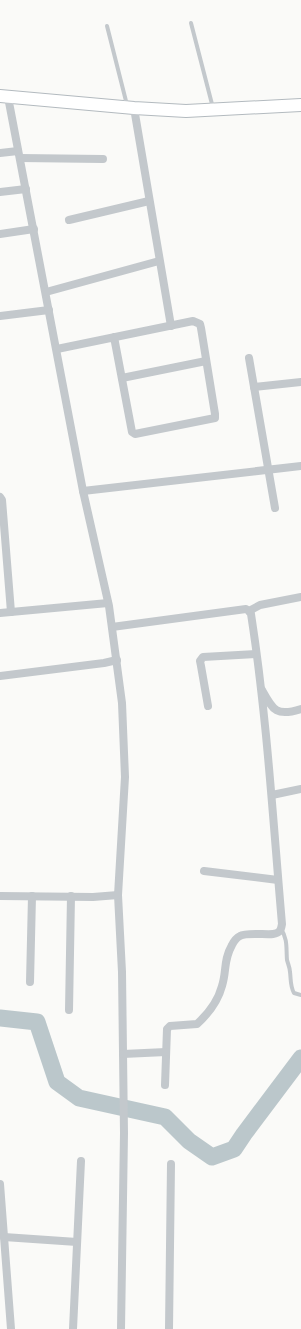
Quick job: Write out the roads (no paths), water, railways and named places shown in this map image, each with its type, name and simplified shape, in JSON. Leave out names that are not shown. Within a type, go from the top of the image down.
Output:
[{"type":"street","points":[[121,1329],[124,1133],[122,972],[118,895],[125,777],[122,703],[108,603],[83,491],[26,189],[4,97],[186,111],[301,105]]},
{"type":"street","points":[[131,107],[150,201],[170,326]]},
{"type":"street","points":[[0,153],[103,159]]},
{"type":"street","points":[[0,192],[26,189]]},
{"type":"street","points":[[69,220],[150,201]]},
{"type":"street","points":[[0,234],[34,229]]},
{"type":"street","points":[[46,292],[159,261]]},
{"type":"street","points":[[0,316],[49,310]]},
{"type":"street","points":[[57,349],[114,337],[170,326],[193,321],[200,324],[215,414],[214,418],[135,434],[132,432],[114,337]]},
{"type":"street","points":[[249,358],[275,508]]},
{"type":"street","points":[[122,378],[206,361]]},
{"type":"street","points":[[254,387],[301,382]]},
{"type":"street","points":[[83,491],[301,466]]},
{"type":"street","points":[[0,497],[2,500],[11,612]]},
{"type":"street","points":[[112,627],[246,609],[249,611],[260,605],[301,597]]},
{"type":"street","points":[[0,613],[108,603]]},
{"type":"street","points":[[166,1085],[167,1029],[170,1026],[197,1024],[212,1006],[222,988],[228,953],[236,939],[243,935],[274,934],[281,930],[282,924],[272,795],[251,614],[249,611]]},
{"type":"street","points":[[208,706],[200,661],[203,657],[256,654]]},
{"type":"street","points":[[0,676],[104,663],[117,660]]},
{"type":"street","points":[[260,686],[271,706],[275,710],[284,712],[301,709]]},
{"type":"street","points":[[272,795],[301,789]]},
{"type":"street","points":[[204,871],[278,880]]},
{"type":"street","points":[[0,896],[118,895]]},
{"type":"street","points":[[30,982],[32,896]]},
{"type":"street","points":[[69,1010],[71,896]]},
{"type":"street","points":[[123,1054],[166,1052]]},
{"type":"street","points":[[73,1329],[81,1161]]},
{"type":"street","points":[[169,1329],[171,1164]]},
{"type":"street","points":[[0,1184],[10,1329]]},
{"type":"street","points":[[4,1237],[77,1242]]},
{"type":"lane","points":[[191,23],[214,110]]},
{"type":"lane","points":[[107,26],[131,107]]},
{"type":"lane","points":[[281,930],[285,935],[287,942],[287,959],[290,970],[292,990],[294,993],[301,995]]},
{"type":"waterway","points":[[0,1018],[37,1022],[57,1082],[79,1098],[165,1117],[189,1141],[212,1157],[234,1149],[301,1058]]}]
